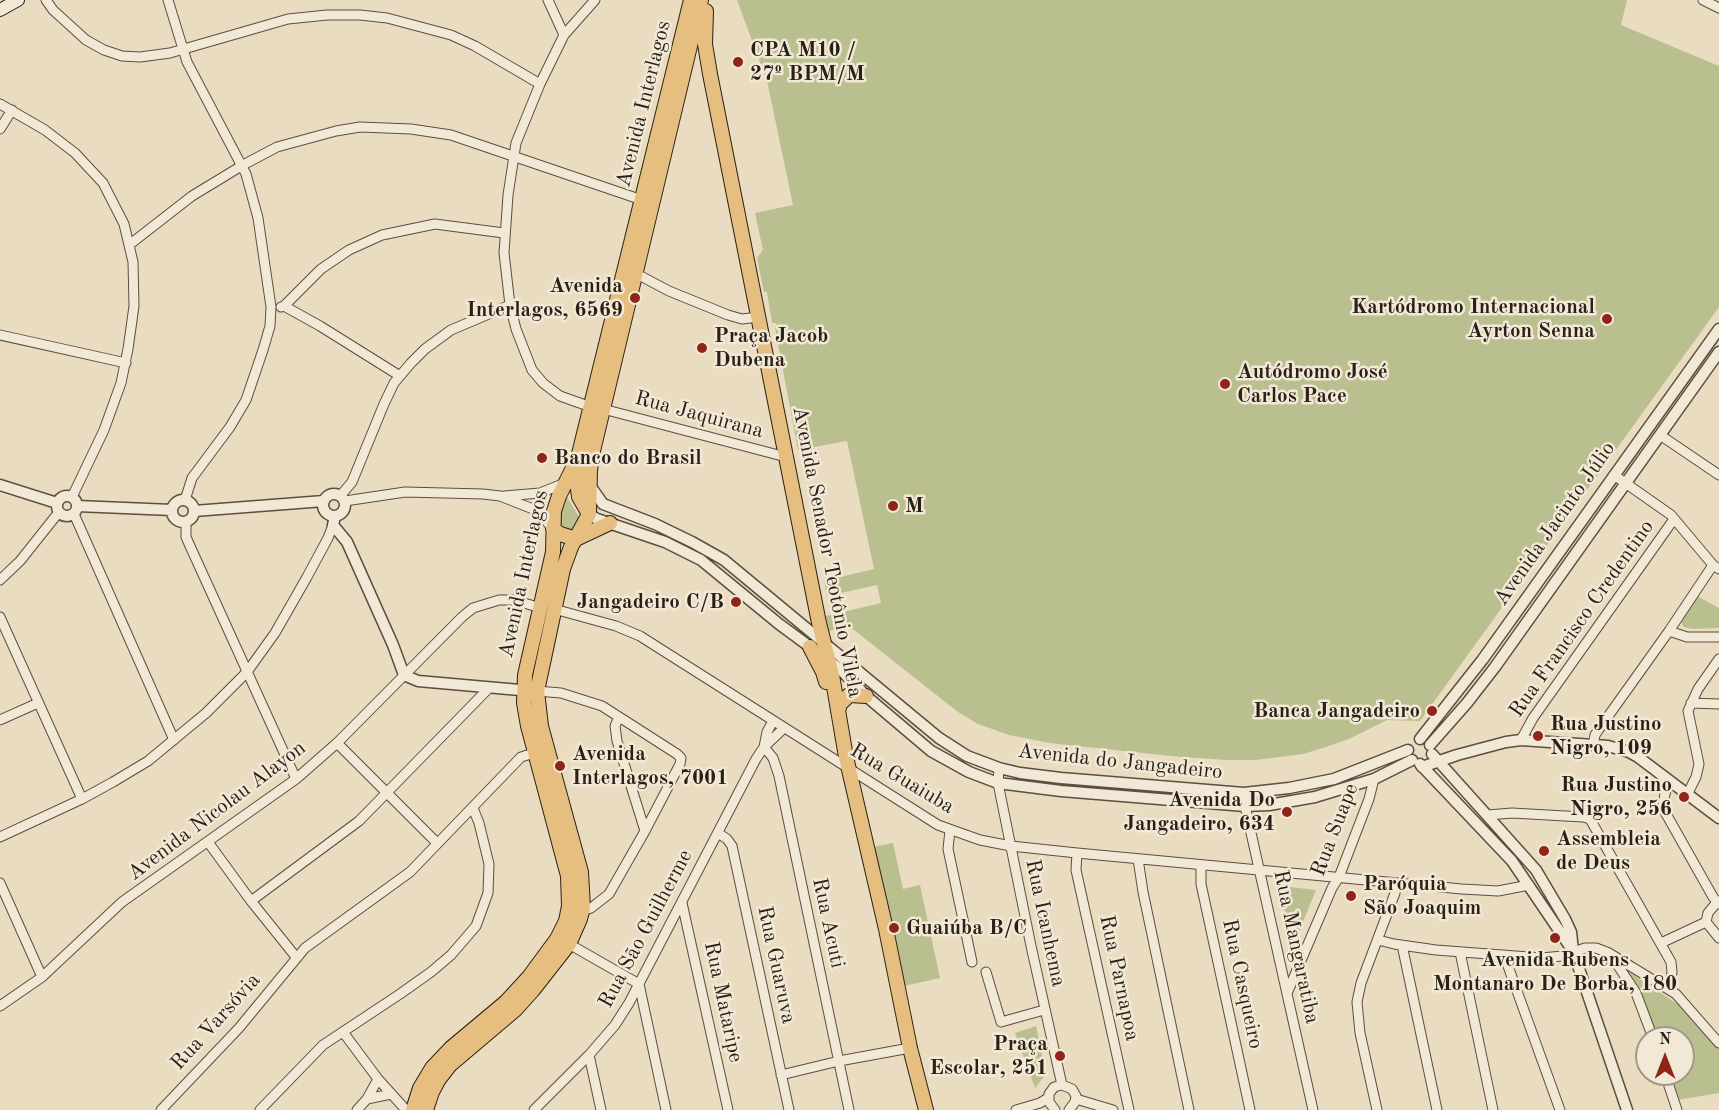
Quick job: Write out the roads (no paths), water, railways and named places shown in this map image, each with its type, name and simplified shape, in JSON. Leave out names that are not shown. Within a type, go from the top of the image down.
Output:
[{"type":"main road","points":[[0,10],[18,0]]},
{"type":"main road","name":"Avenida Interlagos","points":[[547,608],[566,558],[589,514],[597,408],[642,200],[691,0]]},
{"type":"main road","name":"Avenida Interlagos","points":[[412,1110],[420,1088],[432,1068],[442,1056],[507,1002],[557,939],[566,921],[569,906],[568,876],[534,753],[526,715],[547,608],[553,552],[554,511],[597,408],[635,273],[701,0]]},
{"type":"main road","name":"Avenida Senador Teotônio Vilela","points":[[708,0],[704,27],[705,44],[786,457],[816,645],[829,661],[849,767],[910,1047],[926,1110]]},
{"type":"main road","points":[[578,458],[578,492],[581,503],[589,514]]},
{"type":"main road","points":[[553,529],[576,539],[610,523]]},
{"type":"main road","points":[[816,645],[832,701],[838,711]]},
{"type":"main road","name":"Avenida Interlagos","points":[[426,1110],[432,1092],[450,1065],[515,1010],[533,990],[569,944],[582,911],[581,872],[530,691]]},
{"type":"main road","points":[[838,711],[840,704],[849,695],[866,696]]},
{"type":"street","points":[[46,0],[53,10],[86,40],[104,50],[122,56],[155,56],[288,20],[327,15],[377,17],[451,35],[475,46],[540,84]]},
{"type":"street","points":[[168,0],[187,62],[243,165],[258,218],[271,307],[268,334],[246,400],[230,428],[192,478],[186,500]]},
{"type":"street","points":[[548,0],[564,36]]},
{"type":"street","name":"Rua Jaquirana","points":[[595,0],[564,36],[527,114],[513,156],[504,232],[504,253],[510,305],[516,329],[532,370],[543,383],[560,396],[597,408],[786,457]]},
{"type":"street","points":[[1703,0],[1719,8]]},
{"type":"street","points":[[0,104],[45,130],[75,153],[103,183],[124,224],[135,293],[126,363],[107,423],[74,505],[66,516],[58,508],[0,485]]},
{"type":"street","points":[[0,129],[12,110]]},
{"type":"street","points":[[129,245],[192,196],[277,147],[336,131],[360,128],[411,129],[451,135],[642,200]]},
{"type":"street","points":[[285,306],[321,269],[349,250],[382,235],[435,224],[504,232]]},
{"type":"street","points":[[635,273],[669,291],[728,315],[742,319],[759,317]]},
{"type":"street","points":[[0,837],[82,799],[148,761],[206,713],[246,672],[275,633],[328,538],[334,520],[344,511],[343,498],[352,482],[384,404],[400,376],[425,349],[451,330],[510,305]]},
{"type":"street","points":[[271,307],[285,306],[400,376]]},
{"type":"street","name":"Avenida Jacinto Júlio","points":[[1415,760],[1412,742],[1420,739],[1486,656],[1719,329]]},
{"type":"street","points":[[0,335],[126,363]]},
{"type":"street","name":"Avenida Jacinto Júlio","points":[[1434,752],[1719,352]]},
{"type":"street","points":[[1660,435],[1719,475]]},
{"type":"street","points":[[1593,746],[1599,729],[1716,567],[1663,508],[1614,475]]},
{"type":"street","points":[[194,511],[324,501],[331,494],[343,498],[422,492],[464,492],[500,496],[540,493],[565,483]]},
{"type":"street","name":"Avenida do Jangadeiro","points":[[591,487],[603,504],[655,524],[724,560],[816,645]]},
{"type":"street","points":[[0,580],[20,561],[65,496],[74,505],[91,556],[174,740]]},
{"type":"street","points":[[500,496],[533,509],[553,529]]},
{"type":"street","points":[[172,510],[176,502],[186,500],[192,504],[194,511],[192,518],[186,522]]},
{"type":"street","points":[[324,501],[324,508],[347,542],[404,675],[418,681],[561,693],[585,700],[602,706],[681,758],[645,831],[609,894],[591,908],[582,911]]},
{"type":"street","points":[[74,505],[172,510]]},
{"type":"street","points":[[172,510],[176,519],[186,522]]},
{"type":"street","name":"Avenida do Jangadeiro","points":[[589,514],[651,537],[701,560],[939,738],[967,756],[999,768],[1061,778],[1244,793],[1289,788],[1415,760]]},
{"type":"street","name":"Rua Francisco Credentino","points":[[1521,741],[1526,728],[1539,709],[1674,519]]},
{"type":"street","points":[[186,522],[186,537],[296,779]]},
{"type":"street","points":[[651,537],[655,524]]},
{"type":"street","name":"Avenida Nicolau Alayon","points":[[0,1006],[42,977],[122,902],[296,779],[337,743],[473,608],[499,600],[514,600],[547,608]]},
{"type":"street","name":"Rua Guaiuba","points":[[547,608],[616,626],[640,636],[898,800],[950,830],[980,840],[1011,846],[1261,872],[1498,891],[1529,885]]},
{"type":"street","points":[[0,617],[82,799]]},
{"type":"street","points":[[1669,631],[1687,637],[1719,637]]},
{"type":"street","points":[[1687,795],[1696,777],[1699,764],[1689,715],[1691,703],[1719,659]]},
{"type":"street","name":"Avenida do Jangadeiro","points":[[829,661],[931,751],[969,772],[998,783],[1061,791],[1245,806],[1269,805],[1315,797],[1374,779],[1415,760]]},
{"type":"street","points":[[251,901],[359,821],[489,688]]},
{"type":"street","points":[[0,720],[38,703]]},
{"type":"street","points":[[1691,703],[1719,704]]},
{"type":"street","points":[[619,717],[615,726],[617,741],[645,831]]},
{"type":"street","name":"Rua São Guilherme","points":[[534,1110],[590,1055],[615,1025],[764,747],[767,732],[773,721]]},
{"type":"street","name":"Rua São Guilherme","points":[[764,747],[784,728]]},
{"type":"street","points":[[1420,739],[1426,741],[1518,848],[1550,892],[1571,932],[1573,951],[1627,1110]]},
{"type":"street","points":[[1434,752],[1457,755],[1497,743],[1521,741],[1608,746],[1638,757],[1719,818]]},
{"type":"street","points":[[337,743],[437,843]]},
{"type":"street","name":"Rua Acuti","points":[[764,747],[773,758],[778,776],[849,1110]]},
{"type":"street","points":[[1457,755],[1434,752],[1415,760],[1512,861],[1573,951]]},
{"type":"street","name":"Rua Varsóvia","points":[[161,1110],[238,1028],[296,957],[401,879],[521,757],[534,753]]},
{"type":"street","name":"Rua Icanhema","points":[[999,768],[998,783],[1044,1010],[1062,1085]]},
{"type":"street","name":"Rua Suape","points":[[1287,993],[1332,888],[1339,877],[1369,799],[1374,779]]},
{"type":"street","points":[[1668,781],[1663,803],[1665,812],[1718,903],[1708,913],[1706,922]]},
{"type":"street","name":"Rua Mangaratiba","points":[[1244,793],[1313,1110]]},
{"type":"street","points":[[260,1110],[323,1045],[431,972],[451,955],[476,926],[488,893],[489,864],[479,823],[472,808]]},
{"type":"street","points":[[1488,815],[1512,813],[1590,819],[1673,966],[1669,989]]},
{"type":"street","points":[[950,830],[948,849],[972,962]]},
{"type":"street","name":"Rua Guaruva","points":[[718,833],[732,846],[789,1110]]},
{"type":"street","points":[[208,842],[296,957]]},
{"type":"street","name":"Rua Parnapoa","points":[[1077,853],[1076,870],[1129,1110]]},
{"type":"street","points":[[1138,859],[1189,1110]]},
{"type":"street","name":"Rua Casqueiro","points":[[1201,865],[1202,884],[1250,1110]]},
{"type":"street","points":[[0,883],[42,977]]},
{"type":"street","points":[[1377,1110],[1360,1033],[1357,1002],[1360,983],[1378,940],[1397,883]]},
{"type":"street","name":"Rua Mataripe","points":[[682,903],[728,1110]]},
{"type":"street","points":[[1661,943],[1706,922]]},
{"type":"street","points":[[1706,922],[1719,938]]},
{"type":"street","points":[[1378,940],[1460,952],[1553,958],[1573,951],[1596,948],[1609,953],[1669,989],[1681,999],[1719,1043]]},
{"type":"street","points":[[569,944],[639,984],[666,1110]]},
{"type":"street","points":[[1402,945],[1437,1110]]},
{"type":"street","points":[[1460,952],[1493,1110]]},
{"type":"street","points":[[1609,953],[1636,993],[1648,1026]]},
{"type":"street","points":[[1504,955],[1560,1110]]},
{"type":"street","points":[[986,972],[1001,1022],[1044,1010]]},
{"type":"street","points":[[343,1032],[378,1079],[406,1110]]},
{"type":"street","points":[[782,1075],[910,1047]]},
{"type":"street","points":[[590,1055],[601,1110]]},
{"type":"street","points":[[357,1110],[378,1079]]},
{"type":"street","points":[[1016,1110],[1048,1104],[1054,1087],[1062,1085],[1072,1089],[1076,1104],[1113,1110]]},
{"type":"street","points":[[1669,1086],[1677,1110]]},
{"type":"street","points":[[367,1098],[391,1094]]},
{"type":"place","name":"CPA M10 / 27º BPM/M","points":[[738,62]]},
{"type":"place","name":"Avenida Interlagos, 6569","points":[[635,298]]},
{"type":"place","name":"Kartódromo Internacional Ayrton Senna","points":[[1607,319]]},
{"type":"place","name":"Praça Jacob Dubena","points":[[702,348]]},
{"type":"place","name":"Autódromo José Carlos Pace","points":[[1225,384]]},
{"type":"place","name":"Banco do Brasil","points":[[542,458]]},
{"type":"place","name":"M","points":[[893,506]]},
{"type":"place","name":"Jangadeiro C/B","points":[[736,602]]},
{"type":"place","name":"Banca Jangadeiro","points":[[1432,711]]},
{"type":"place","name":"Rua Justino Nigro, 109","points":[[1538,736]]},
{"type":"place","name":"Avenida Interlagos, 7001","points":[[560,766]]},
{"type":"place","name":"Rua Justino Nigro, 256","points":[[1684,797]]},
{"type":"place","name":"Avenida Do Jangadeiro, 634","points":[[1287,812]]},
{"type":"place","name":"Assembleia de Deus","points":[[1544,851]]},
{"type":"place","name":"Paróquia São Joaquim","points":[[1351,896]]},
{"type":"place","name":"Guaiúba B/C","points":[[894,928]]},
{"type":"place","name":"Avenida Rubens Montanaro De Borba, 180","points":[[1555,938]]},
{"type":"place","name":"Praça Escolar, 251","points":[[1060,1056]]}]
